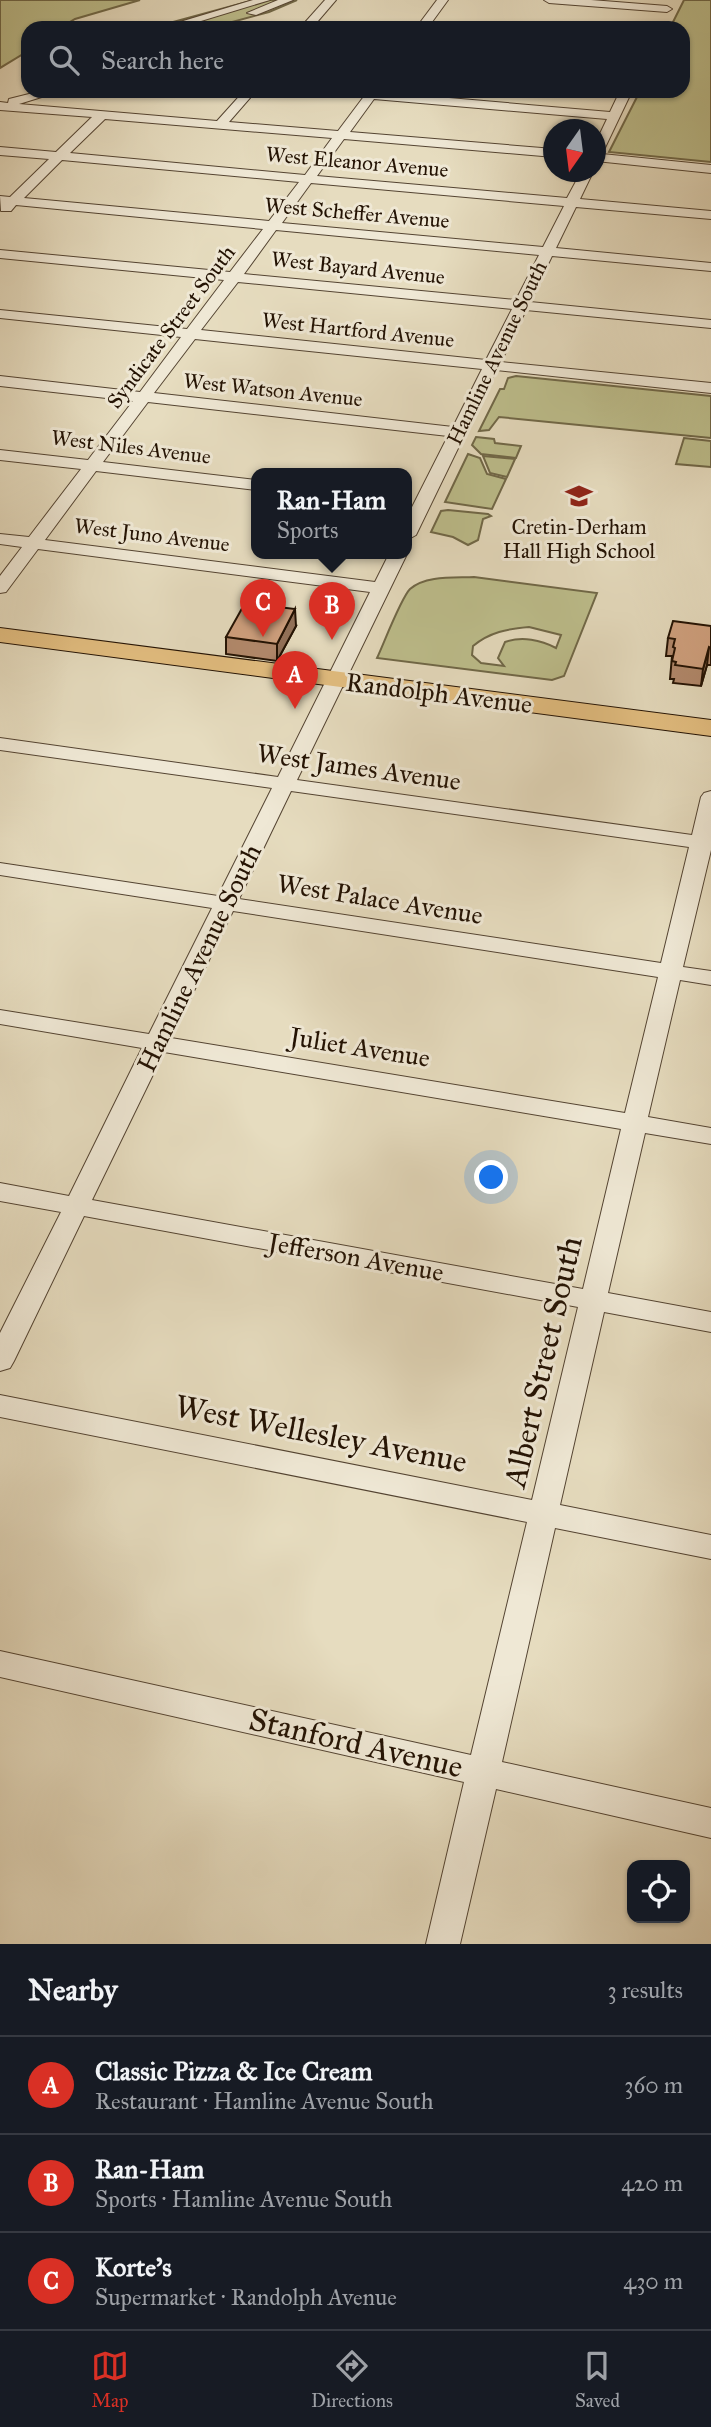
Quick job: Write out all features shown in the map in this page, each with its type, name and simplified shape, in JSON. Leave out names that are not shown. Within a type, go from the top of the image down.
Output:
[{"type":"main road","name":"Randolph Avenue","points":[[0,635],[711,728]]},
{"type":"street","points":[[191,21],[265,0]]},
{"type":"street","points":[[222,21],[267,9],[288,0]]},
{"type":"street","points":[[312,21],[331,0]]},
{"type":"street","points":[[427,21],[443,0]]},
{"type":"street","points":[[549,0],[669,4],[661,21]]},
{"type":"street","points":[[0,96],[21,91]]},
{"type":"street","points":[[0,106],[29,98]]},
{"type":"street","points":[[220,125],[244,98]]},
{"type":"street","name":"Syndicate Street South","points":[[0,588],[368,98]]},
{"type":"street","points":[[425,98],[614,116]]},
{"type":"street","points":[[606,134],[623,98]]},
{"type":"street","points":[[0,106],[543,152]]},
{"type":"street","points":[[0,214],[6,201],[102,115]]},
{"type":"street","name":"West Eleanor Avenue","points":[[0,151],[711,215]]},
{"type":"street","points":[[606,157],[711,167]]},
{"type":"street","name":"Hamline Avenue South","points":[[415,503],[458,432],[582,182]]},
{"type":"street","name":"West Scheffer Avenue","points":[[6,201],[711,267]]},
{"type":"street","name":"West Bayard Avenue","points":[[0,254],[711,324]]},
{"type":"street","name":"West Hartford Avenue","points":[[0,314],[711,388]]},
{"type":"street","name":"West Watson Avenue","points":[[0,381],[458,432]]},
{"type":"street","name":"West Niles Avenue","points":[[0,455],[251,484]]},
{"type":"street","name":"West Juno Avenue","points":[[0,539],[382,588]]},
{"type":"street","name":"Hamline Avenue South","points":[[0,1361],[396,559]]},
{"type":"street","name":"West James Avenue","points":[[0,744],[706,844]]},
{"type":"street","name":"Albert Street South","points":[[443,1944],[670,972],[706,844],[711,797]]},
{"type":"street","name":"West Palace Avenue","points":[[0,869],[711,978]]},
{"type":"street","name":"Juliet Avenue","points":[[0,1017],[711,1136]]},
{"type":"street","name":"Jefferson Avenue","points":[[0,1192],[711,1322]]},
{"type":"street","name":"West Wellesley Avenue","points":[[0,1406],[711,1548]]},
{"type":"street","name":"Stanford Avenue","points":[[0,1664],[711,1824]]},
{"type":"green space","points":[[0,0],[140,0],[72,21],[21,21],[21,55],[0,68]]},
{"type":"green space","points":[[254,0],[297,0],[269,12],[236,21],[177,21]]},
{"type":"green space","points":[[684,0],[711,0],[711,162],[609,152],[636,98],[690,98],[690,21],[674,21]]},
{"type":"green space","points":[[516,376],[711,396],[711,438],[499,417],[489,430],[479,431],[500,389],[504,389],[508,378]]},
{"type":"green space","points":[[476,437],[494,439],[495,443],[521,446],[516,458],[481,454],[472,445]]},
{"type":"green space","points":[[684,438],[711,441],[711,467],[676,464]]},
{"type":"green space","points":[[468,454],[480,458],[487,474],[506,479],[492,509],[445,502]]},
{"type":"green space","points":[[483,456],[515,459],[507,477],[490,473]]},
{"type":"green space","points":[[441,511],[491,516],[483,519],[478,540],[468,545],[453,537],[431,532]]},
{"type":"green space","points":[[474,577],[597,593],[564,676],[552,680],[377,658],[397,611],[410,589],[432,579]],"holes":[[[529,627],[561,635],[556,648],[531,640],[505,642],[498,658],[504,666],[481,663],[472,655],[473,646],[479,641],[506,630]]]},
{"type":"building","points":[[245,603],[295,609],[277,644],[226,637]]},
{"type":"building","points":[[673,621],[711,626],[711,648],[709,647],[703,669],[675,665],[676,662],[672,661],[675,639],[668,638]]},
{"type":"place","name":"Cretin-Derham Hall High School","points":[[579,496]]},
{"type":"place","name":"Korte's","points":[[263,637]]},
{"type":"place","name":"Ran-Ham","points":[[332,640]]},
{"type":"place","name":"Classic Pizza & Ice Cream","points":[[295,709]]}]
